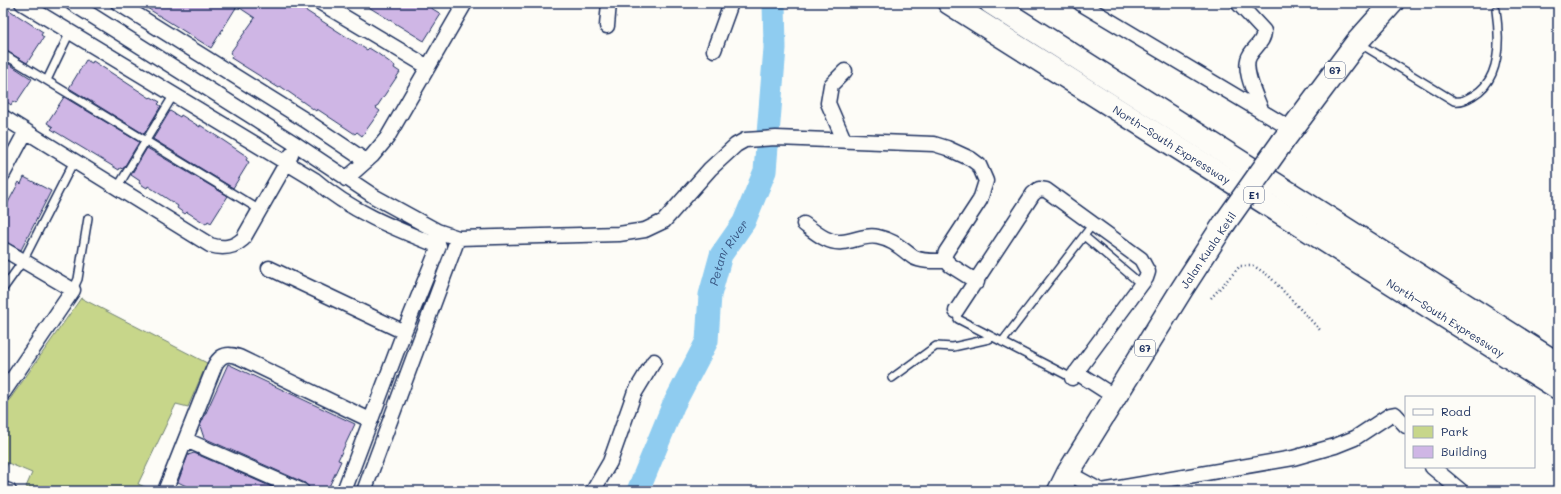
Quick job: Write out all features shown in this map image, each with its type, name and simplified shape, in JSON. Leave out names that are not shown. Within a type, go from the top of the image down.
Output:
[{"type":"main road","name":"North–South Expressway","points":[[949,3],[1558,388]]},
{"type":"main road","name":"North–South Expressway","points":[[991,3],[1558,364]]},
{"type":"main road","name":"Jalan Kuala Ketil","points":[[1063,482],[1224,224],[1287,135],[1357,42],[1392,3]]},
{"type":"street","points":[[22,3],[173,96],[315,180],[337,199],[417,238],[447,239],[619,234],[645,230],[664,221],[710,169],[736,145],[745,140],[776,138],[844,140],[934,144],[962,154],[979,165],[986,181],[985,189],[972,214],[946,252],[944,258],[946,261]]},
{"type":"street","points":[[72,3],[297,145],[346,179],[447,239]]},
{"type":"street","points":[[118,3],[305,120],[366,161]]},
{"type":"street","points":[[321,3],[428,67]]},
{"type":"street","points":[[346,179],[366,161],[387,138],[465,3]]},
{"type":"street","points":[[607,26],[609,3]]},
{"type":"street","points":[[714,50],[731,3]]},
{"type":"street","points":[[1080,3],[1262,112],[1287,135]]},
{"type":"street","points":[[1238,3],[1264,31],[1261,42],[1249,55],[1247,67],[1262,112]]},
{"type":"street","points":[[844,140],[828,103],[831,85],[845,71]]},
{"type":"street","points":[[3,117],[210,245],[221,248],[233,246],[243,239],[297,145]]},
{"type":"street","points":[[3,174],[26,132]]},
{"type":"street","points":[[956,311],[977,282],[1032,194],[1039,189],[1046,190],[1141,259],[1148,272],[1141,284],[1074,375],[1115,397]]},
{"type":"street","points":[[804,224],[832,242],[842,242],[860,237],[878,236],[899,244],[914,258],[946,261],[977,282]]},
{"type":"street","points":[[344,491],[404,332],[447,239]]},
{"type":"street","points":[[364,491],[447,239]]},
{"type":"street","points":[[3,249],[73,290],[3,393]]},
{"type":"street","points":[[269,268],[404,332]]},
{"type":"street","points":[[165,491],[215,365],[222,356],[231,354],[239,357],[370,420]]},
{"type":"street","points":[[593,491],[613,455],[634,394],[654,361]]},
{"type":"street","points":[[1063,482],[1101,491],[1293,458],[1335,446],[1355,438],[1390,415],[1395,414],[1405,425]]},
{"type":"street","points":[[186,440],[302,491]]},
{"type":"street","points":[[1433,468],[1461,491]]},
{"type":"street","points":[[3,489],[9,491]]},
{"type":"lane","points":[[1357,42],[1454,102],[1461,102],[1478,92],[1492,75],[1499,30],[1496,10]]},
{"type":"lane","points":[[47,80],[70,32]]},
{"type":"lane","points":[[3,54],[260,210]]},
{"type":"lane","points":[[118,188],[173,96]]},
{"type":"lane","points":[[3,289],[23,261],[74,162]]},
{"type":"lane","points":[[73,290],[78,279],[88,218]]},
{"type":"lane","points":[[1002,342],[1093,224]]},
{"type":"lane","points":[[1084,236],[1141,284]]},
{"type":"lane","points":[[956,311],[958,320],[1074,375]]},
{"type":"lane","points":[[892,378],[936,346],[953,347],[992,337]]},
{"type":"path","points":[[1211,298],[1240,266],[1254,266],[1269,276],[1321,331]]},
{"type":"green space","points":[[81,298],[207,363],[188,407],[176,404],[138,484],[154,491],[37,491],[26,487],[32,473],[8,463],[3,473],[3,409]]},
{"type":"building","points":[[139,3],[294,3],[367,50],[369,48],[377,53],[395,66],[394,68],[400,72],[376,108],[380,111],[362,136],[357,132],[355,134],[317,109],[316,111],[280,86],[279,88],[231,58],[233,55],[230,53],[255,18],[237,6],[211,48]]},
{"type":"building","points":[[362,3],[423,3],[441,14],[424,41]]},
{"type":"building","points":[[3,6],[43,32],[41,35],[44,37],[27,63],[3,49]]},
{"type":"building","points":[[3,60],[32,79],[16,103],[13,101],[11,105],[3,99]]},
{"type":"building","points":[[86,60],[92,63],[93,61],[150,98],[151,97],[160,102],[158,104],[161,106],[144,134],[69,88]]},
{"type":"building","points":[[64,97],[139,142],[123,169],[120,168],[119,170],[51,129],[53,127],[47,123]]},
{"type":"building","points":[[170,111],[180,117],[181,115],[200,127],[200,125],[248,157],[246,160],[249,162],[233,188],[153,139]]},
{"type":"building","points":[[147,148],[228,196],[211,223],[208,221],[206,224],[187,212],[185,214],[177,208],[178,206],[148,186],[147,188],[139,183],[140,181],[131,175]]},
{"type":"building","points":[[24,177],[51,191],[21,250],[3,241],[3,212],[19,182],[21,184]]},
{"type":"building","points":[[228,364],[355,424],[338,460],[341,461],[327,491],[310,491],[305,483],[204,438],[200,426]]},
{"type":"building","points":[[194,453],[281,491],[196,491],[178,482],[188,455]]},
{"type":"waterway","name":"Petani River","points":[[638,491],[673,406],[707,341],[710,295],[721,255],[744,222],[765,171],[775,48],[774,3]]}]
